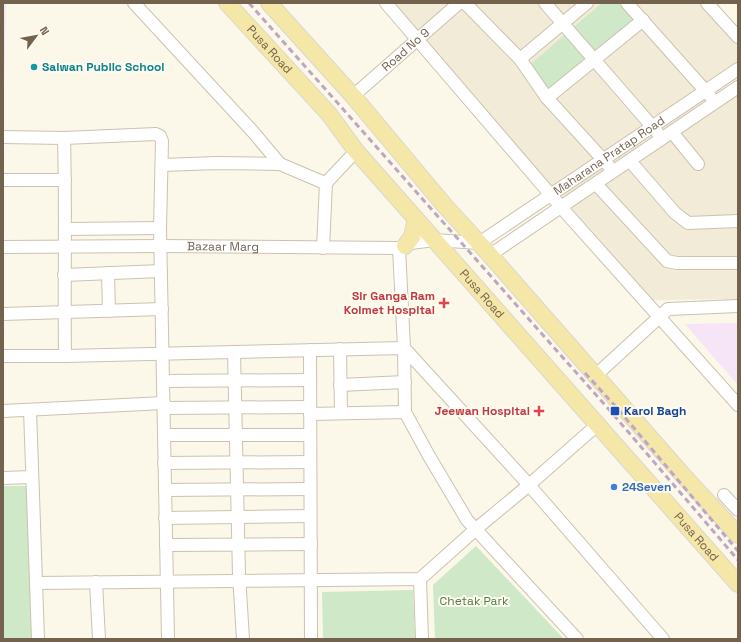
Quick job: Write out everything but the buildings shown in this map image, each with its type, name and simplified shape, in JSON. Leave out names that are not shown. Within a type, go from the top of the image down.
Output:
[{"type":"main road","name":"Pusa Road","points":[[227,3],[329,114],[356,151],[738,584]]},
{"type":"main road","points":[[269,3],[352,96],[445,206],[490,255],[681,473],[736,531]]},
{"type":"main road","points":[[402,247],[412,237],[416,219]]},
{"type":"street","points":[[134,3],[254,133],[280,164]]},
{"type":"street","name":"Road No 9","points":[[352,96],[459,3]]},
{"type":"street","points":[[465,3],[520,59],[547,98],[614,172]]},
{"type":"street","points":[[545,3],[653,126],[667,135],[698,164]]},
{"type":"street","points":[[520,59],[587,3]]},
{"type":"street","points":[[627,3],[706,90],[715,103]]},
{"type":"street","points":[[707,3],[738,37]]},
{"type":"street","points":[[394,6],[418,39],[561,207],[738,406]]},
{"type":"street","points":[[547,98],[643,20]]},
{"type":"street","name":"Maharana Pratap Road","points":[[479,243],[738,68]]},
{"type":"street","name":"Maharana Pratap Road","points":[[490,255],[738,87]]},
{"type":"street","points":[[3,138],[64,138],[156,134],[160,136],[162,141],[160,228],[168,639]]},
{"type":"street","points":[[64,138],[66,229],[64,247],[65,356]]},
{"type":"street","points":[[323,248],[326,182],[356,151]]},
{"type":"street","points":[[630,161],[670,208],[688,223],[738,221]]},
{"type":"street","points":[[162,165],[217,163],[280,164],[320,181],[326,182]]},
{"type":"street","points":[[3,180],[65,180]]},
{"type":"street","points":[[596,184],[667,261],[738,263]]},
{"type":"street","points":[[66,229],[160,228]]},
{"type":"street","name":"Bazaar Marg","points":[[3,247],[402,247],[410,249],[438,245],[479,243]]},
{"type":"street","points":[[402,247],[405,412],[460,511],[577,639]]},
{"type":"street","points":[[64,275],[161,271]]},
{"type":"street","points":[[108,273],[108,311]]},
{"type":"street","points":[[596,376],[668,309],[738,306]]},
{"type":"street","points":[[3,314],[162,309]]},
{"type":"street","points":[[3,356],[65,356],[404,348],[529,485],[662,639]]},
{"type":"street","points":[[340,349],[341,413]]},
{"type":"street","points":[[310,350],[311,639]]},
{"type":"street","points":[[234,352],[239,580],[242,639]]},
{"type":"street","points":[[163,381],[310,380]]},
{"type":"street","points":[[340,385],[405,382]]},
{"type":"street","points":[[3,411],[164,406],[310,410],[341,413],[405,412]]},
{"type":"street","points":[[30,410],[38,639]]},
{"type":"street","points":[[36,583],[420,579],[597,425]]},
{"type":"street","points":[[164,435],[310,435]]},
{"type":"street","points":[[164,463],[310,462]]},
{"type":"street","points":[[3,478],[32,477]]},
{"type":"street","points":[[165,490],[310,488]]},
{"type":"street","points":[[724,495],[738,510]]},
{"type":"street","points":[[165,518],[310,516]]},
{"type":"street","points":[[166,544],[310,544]]},
{"type":"street","points":[[420,579],[422,639]]},
{"type":"street","points":[[96,582],[99,639]]},
{"type":"shaded area","points":[[3,3],[6,3],[4,90],[3,90]]},
{"type":"shaded area","points":[[378,3],[710,3],[738,38],[738,77],[569,206],[738,94],[738,299],[651,300]]},
{"type":"shaded area","points":[[738,323],[738,385],[685,324]]},
{"type":"green space","points":[[602,3],[623,3],[639,22],[551,97],[526,68]]},
{"type":"green space","points":[[3,486],[32,486],[32,639],[3,639]]},
{"type":"green space","name":"Chetak Park","points":[[476,546],[564,639],[435,639],[433,585]]},
{"type":"green space","points":[[413,590],[415,639],[323,639],[322,592]]},
{"type":"railway","points":[[249,3],[612,413],[738,560]]},
{"type":"railway","points":[[585,373],[617,408],[738,551]]},
{"type":"place","name":"Salwan Public School","points":[[34,67]]},
{"type":"place","name":"Sir Ganga Ram Kolmet Hospital","points":[[444,303]]},
{"type":"place","name":"Jeewan Hospital","points":[[539,411]]},
{"type":"place","name":"Karol Bagh","points":[[615,411]]},
{"type":"place","name":"24Seven","points":[[614,487]]}]
